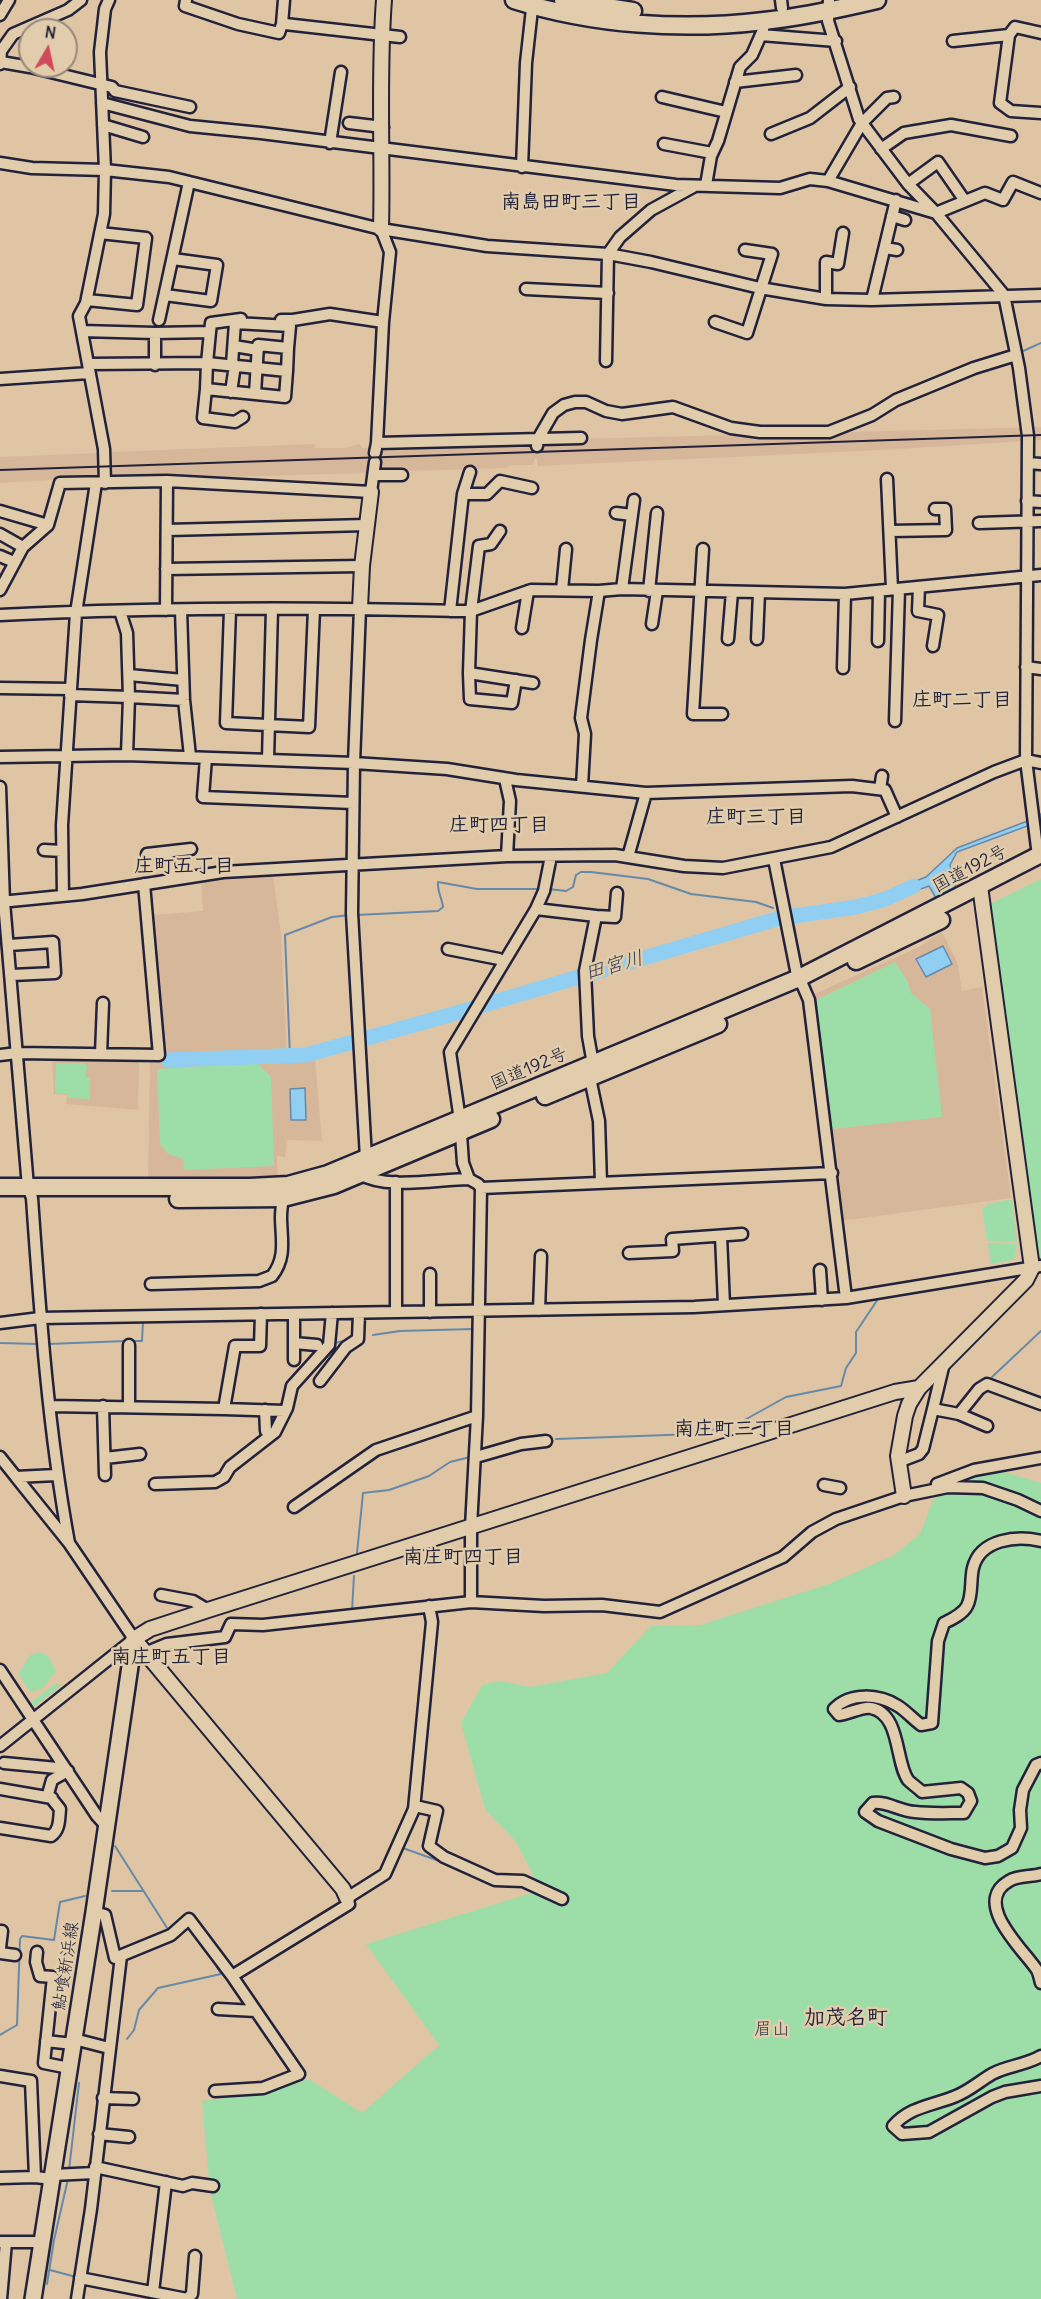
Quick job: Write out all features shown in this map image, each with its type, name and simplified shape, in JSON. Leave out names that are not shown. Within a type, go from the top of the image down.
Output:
[{"type":"main road","points":[[514,0],[584,16],[624,21],[762,28],[828,4]]},
{"type":"main road","points":[[563,0],[624,10],[695,14],[781,4],[828,4],[877,0]]},
{"type":"main road","name":"国道192号","points":[[0,1187],[30,1192],[217,1200],[283,1198],[314,1191],[363,1166],[801,983],[961,903],[1040,859]]},
{"type":"main road","name":"国道192号","points":[[0,1198],[30,1192],[288,1185],[363,1166]]},
{"type":"main road","name":"鮎喰新浜線","points":[[33,2299],[42,2242],[60,2176],[69,2067],[134,1639]]},
{"type":"street","points":[[0,15],[9,0]]},
{"type":"street","points":[[81,0],[68,10],[13,34],[1,56],[30,67],[112,87],[115,92],[190,106]]},
{"type":"street","points":[[63,896],[62,851],[66,754],[76,613],[101,483],[104,449],[80,316],[87,300],[104,214],[105,170],[100,52],[105,9],[109,0]]},
{"type":"street","points":[[186,0],[185,6],[248,26],[279,33],[284,0]]},
{"type":"street","points":[[384,0],[381,34],[383,127],[381,230],[390,252],[383,322],[376,453],[362,566],[353,803],[352,915],[360,1041],[363,1166],[369,1180],[396,1182],[469,1179],[481,1188],[476,1457],[471,1527],[471,1602]]},
{"type":"street","points":[[522,167],[526,63],[532,3]]},
{"type":"street","points":[[828,4],[828,21],[862,123],[908,184],[936,213],[1004,295],[1028,428],[1026,760],[1040,859]]},
{"type":"street","points":[[282,24],[400,37]]},
{"type":"street","points":[[1041,33],[1014,27],[1009,35],[1000,103],[1011,111],[1041,113]]},
{"type":"street","points":[[606,362],[608,254],[620,237],[651,210],[701,185],[740,67],[752,55],[762,28],[836,41]]},
{"type":"street","points":[[953,41],[1009,35]]},
{"type":"street","points":[[330,143],[341,72]]},
{"type":"street","points":[[735,82],[796,75]]},
{"type":"street","points":[[771,134],[810,118],[850,87]]},
{"type":"street","points":[[662,97],[726,112]]},
{"type":"street","points":[[828,181],[862,123],[887,98],[894,98]]},
{"type":"street","points":[[102,103],[190,126],[676,185],[780,188],[810,179],[828,181],[936,213],[985,193],[1003,200],[1013,182],[1041,193]]},
{"type":"street","points":[[349,123],[383,127]]},
{"type":"street","points":[[103,125],[143,137]]},
{"type":"street","points":[[881,148],[904,133],[951,125],[1011,136]]},
{"type":"street","points":[[664,144],[712,153]]},
{"type":"street","points":[[908,184],[938,162],[966,201]]},
{"type":"street","points":[[0,163],[32,168],[105,170],[169,177],[381,230],[487,246],[608,254],[760,288],[826,299],[872,300],[1041,295]]},
{"type":"street","points":[[159,320],[189,182]]},
{"type":"street","points":[[872,300],[896,200]]},
{"type":"street","points":[[892,216],[905,220]]},
{"type":"street","points":[[87,300],[137,305],[146,238],[100,233]]},
{"type":"street","points":[[826,299],[826,262],[838,264],[843,233]]},
{"type":"street","points":[[885,248],[897,250]]},
{"type":"street","points":[[715,322],[747,333],[772,254],[745,250]]},
{"type":"street","points":[[165,295],[211,301],[218,265],[173,259]]},
{"type":"street","points":[[526,289],[608,293]]},
{"type":"street","points":[[243,417],[234,422],[203,418],[211,323],[244,319],[293,320],[330,314],[383,322]]},
{"type":"street","points":[[206,390],[285,397],[290,326],[235,323],[231,392]]},
{"type":"street","points":[[255,394],[259,325]]},
{"type":"street","points":[[82,331],[210,332]]},
{"type":"street","points":[[155,333],[155,365]]},
{"type":"street","points":[[234,346],[288,348]]},
{"type":"street","points":[[538,443],[553,413],[564,405],[575,402],[586,402],[606,411],[622,414],[673,407],[731,428],[760,432],[829,432],[872,414],[896,400],[974,368],[1016,355]]},
{"type":"street","points":[[0,379],[88,368],[207,363],[287,371]]},
{"type":"street","points":[[376,453],[538,443],[581,438]]},
{"type":"street","points":[[1028,463],[1041,464]]},
{"type":"street","points":[[450,611],[463,494],[470,472]]},
{"type":"street","points":[[374,475],[402,475]]},
{"type":"street","points":[[887,479],[896,589],[895,721]]},
{"type":"street","points":[[166,610],[167,481]]},
{"type":"street","points":[[0,590],[23,547],[48,525],[60,483],[167,481],[371,492]]},
{"type":"street","points":[[463,494],[487,494],[501,481],[532,488]]},
{"type":"street","points":[[622,589],[634,500]]},
{"type":"street","points":[[1027,501],[1041,502]]},
{"type":"street","points":[[890,531],[946,530],[945,509],[935,509]]},
{"type":"street","points":[[0,511],[48,525]]},
{"type":"street","points":[[616,513],[632,515]]},
{"type":"street","points":[[652,624],[657,513]]},
{"type":"street","points":[[979,524],[1041,521]]},
{"type":"street","points":[[166,530],[367,525]]},
{"type":"street","points":[[458,543],[479,546],[491,544],[500,531]]},
{"type":"street","points":[[0,534],[23,547]]},
{"type":"street","points":[[479,546],[471,611],[470,699],[512,703],[516,680]]},
{"type":"street","points":[[562,590],[566,549]]},
{"type":"street","points":[[703,549],[693,714],[722,714]]},
{"type":"street","points":[[0,556],[14,562]]},
{"type":"street","points":[[166,569],[362,566]]},
{"type":"street","points":[[0,615],[360,608],[471,611],[528,591],[622,589],[845,594],[1041,575]]},
{"type":"street","points":[[919,587],[918,611],[938,615],[933,646]]},
{"type":"street","points":[[522,628],[528,591]]},
{"type":"street","points":[[582,786],[585,734],[581,718],[599,591]]},
{"type":"street","points":[[878,641],[879,591]]},
{"type":"street","points":[[728,639],[732,592]]},
{"type":"street","points":[[757,639],[759,593]]},
{"type":"street","points":[[843,668],[845,594]]},
{"type":"street","points":[[268,759],[272,609]]},
{"type":"street","points":[[230,610],[226,723],[309,727],[314,609]]},
{"type":"street","points":[[181,610],[184,700],[190,756]]},
{"type":"street","points":[[120,611],[127,633],[129,675],[127,755]]},
{"type":"street","points":[[1026,667],[1041,669]]},
{"type":"street","points":[[469,673],[533,683]]},
{"type":"street","points":[[129,675],[183,680]]},
{"type":"street","points":[[0,688],[184,700]]},
{"type":"street","points":[[0,757],[66,754],[190,756],[354,763],[447,769],[505,779],[646,793],[852,786],[885,790],[897,817]]},
{"type":"street","points":[[206,758],[203,797],[353,803]]},
{"type":"street","points":[[2,902],[63,896],[223,872],[507,856],[628,857],[684,866],[723,868],[831,847],[994,772],[1026,760],[1041,763]]},
{"type":"street","points":[[880,789],[882,776]]},
{"type":"street","points":[[505,779],[510,801],[507,856]]},
{"type":"street","points":[[0,787],[2,902],[6,948],[12,975],[40,1318],[56,1475],[69,1543]]},
{"type":"street","points":[[628,857],[646,793]]},
{"type":"street","points":[[147,854],[191,849]]},
{"type":"street","points":[[44,850],[62,851]]},
{"type":"street","points":[[167,853],[172,879]]},
{"type":"street","points":[[469,1179],[463,1163],[450,1052],[536,909],[544,889],[551,856]]},
{"type":"street","points":[[774,859],[784,917],[801,983],[809,1000],[846,1298]]},
{"type":"street","points":[[0,1055],[17,1053],[159,1055],[144,884]]},
{"type":"street","points":[[910,1495],[898,1462],[909,1404],[919,1388],[1037,1267],[981,892]]},
{"type":"street","points":[[536,909],[615,917],[617,893]]},
{"type":"street","points":[[596,916],[585,974],[588,1036],[599,1121],[601,1183]]},
{"type":"street","points":[[6,948],[53,942],[55,973],[12,975]]},
{"type":"street","points":[[448,949],[499,959],[503,963]]},
{"type":"street","points":[[100,1054],[103,1003]]},
{"type":"street","points":[[481,1188],[831,1173]]},
{"type":"street","points":[[396,1182],[396,1312]]},
{"type":"street","points":[[151,1284],[259,1281],[272,1276],[281,1260],[283,1198]]},
{"type":"street","points":[[629,1253],[673,1251],[672,1239],[742,1234]]},
{"type":"street","points":[[721,1236],[724,1305]]},
{"type":"street","points":[[540,1310],[541,1256]]},
{"type":"street","points":[[0,1323],[40,1318],[771,1304],[846,1298],[1037,1267]]},
{"type":"street","points":[[820,1270],[822,1300]]},
{"type":"street","points":[[430,1274],[430,1312]]},
{"type":"street","points":[[320,1381],[346,1347],[358,1339],[359,1312]]},
{"type":"street","points":[[155,1484],[216,1482],[224,1478],[230,1467],[275,1432],[285,1411],[292,1386],[329,1345],[332,1313]]},
{"type":"street","points":[[224,1409],[235,1346],[260,1346],[261,1314]]},
{"type":"street","points":[[294,1314],[294,1360]]},
{"type":"street","points":[[294,1343],[317,1345]]},
{"type":"street","points":[[129,1346],[129,1406]]},
{"type":"street","points":[[898,1462],[919,1454],[923,1449],[945,1362]]},
{"type":"street","points":[[959,1414],[979,1389],[987,1384],[1041,1404]]},
{"type":"street","points":[[1,1741],[150,1629],[894,1392],[919,1388]]},
{"type":"street","points":[[50,1406],[285,1411]]},
{"type":"street","points":[[103,1406],[105,1474]]},
{"type":"street","points":[[933,1409],[959,1414],[987,1426]]},
{"type":"street","points":[[265,1410],[266,1431]]},
{"type":"street","points":[[294,1507],[376,1450],[477,1416]]},
{"type":"street","points":[[476,1457],[521,1444],[546,1441]]},
{"type":"street","points":[[105,1458],[140,1455]]},
{"type":"street","points":[[0,1457],[69,1543],[145,1653],[343,1889],[349,1904],[232,1976]]},
{"type":"street","points":[[145,1653],[168,1644],[225,1637],[231,1624],[263,1625],[471,1602],[544,1606],[602,1605],[660,1612],[783,1557],[812,1532],[836,1519],[910,1495],[974,1470],[1041,1458]]},
{"type":"street","points":[[16,1477],[56,1475]]},
{"type":"street","points":[[824,1485],[840,1488]]},
{"type":"street","points":[[910,1495],[948,1487],[983,1488],[1018,1500],[1041,1512]]},
{"type":"street","points":[[1041,1541],[1015,1538],[999,1541],[983,1552],[974,1566],[967,1607],[958,1616],[944,1623],[938,1641],[932,1723],[921,1725],[898,1706],[878,1697],[852,1698],[841,1701],[834,1708],[839,1715],[849,1714],[862,1708],[871,1708],[881,1713],[894,1729],[907,1779],[922,1792],[961,1788],[968,1793],[970,1801],[964,1813],[915,1812],[894,1808],[883,1802],[873,1803],[865,1812],[878,1821],[951,1849],[985,1858],[998,1856],[1012,1848],[1020,1828],[1023,1790],[1036,1765],[1041,1763]]},
{"type":"street","points":[[162,1595],[193,1601],[208,1610]]},
{"type":"street","points":[[347,1898],[385,1874],[415,1806],[432,1622],[429,1606]]},
{"type":"street","points":[[0,1670],[107,1827]]},
{"type":"street","points":[[4,1762],[66,1769]]},
{"type":"street","points":[[0,1828],[51,1836],[58,1826],[60,1809],[48,1794],[52,1780],[66,1769]]},
{"type":"street","points":[[0,1789],[52,1798]]},
{"type":"street","points":[[415,1806],[437,1811],[429,1846],[444,1857],[495,1880],[523,1881],[562,1899]]},
{"type":"street","points":[[1041,1874],[1011,1880],[1000,1888],[997,1900],[998,1915],[1009,1936],[1038,1971],[1041,1983]]},
{"type":"street","points":[[94,1912],[105,1915],[115,1958],[172,1935],[189,1919],[232,1976],[299,2074],[263,2088],[215,2091]]},
{"type":"street","points":[[0,1931],[2,1931],[0,1948]]},
{"type":"street","points":[[0,1953],[15,1955]]},
{"type":"street","points":[[77,2299],[121,1956]]},
{"type":"street","points":[[35,1959],[40,1976],[53,1977],[44,2063],[69,2067]]},
{"type":"street","points":[[218,2009],[256,2011]]},
{"type":"street","points":[[46,2041],[74,2042],[109,2048]]},
{"type":"street","points":[[1041,2056],[1024,2064],[993,2073],[957,2096],[903,2115],[893,2126],[902,2134],[929,2132],[992,2097],[1005,2092],[1041,2086]]},
{"type":"street","points":[[0,2076],[31,2081],[35,2176]]},
{"type":"street","points":[[103,2098],[133,2098]]},
{"type":"street","points":[[99,2134],[129,2137]]},
{"type":"street","points":[[0,2178],[60,2176],[94,2170],[183,2186],[192,2183],[213,2186]]},
{"type":"street","points":[[153,2292],[166,2182]]},
{"type":"street","points":[[1,2299],[3,2242],[42,2242]]},
{"type":"street","points":[[80,2278],[187,2299],[192,2294],[195,2256]]},
{"type":"shaded area","points":[[1041,427],[1041,440],[882,450],[537,466],[537,458],[535,458],[533,465],[513,465],[505,468],[381,472],[379,462],[370,463],[368,473],[115,480],[111,477],[110,452],[314,444],[315,448],[345,448],[359,444],[362,448],[369,448],[370,453],[382,444]]},
{"type":"shaded area","points":[[99,453],[98,477],[0,483],[0,457]]},
{"type":"shaded area","points":[[273,875],[281,934],[287,1059],[315,1059],[322,1141],[287,1140],[285,1157],[277,1156],[278,1177],[213,1180],[148,1179],[150,1063],[165,1062],[153,915],[203,911],[201,881]]},
{"type":"shaded area","points":[[942,932],[958,964],[962,991],[982,987],[1011,1198],[840,1221],[812,995],[921,946]]},
{"type":"shaded area","points":[[52,1058],[139,1062],[138,1110],[66,1104],[67,1095],[54,1094]]},
{"type":"green space","points":[[1041,879],[1041,1261],[1038,1262],[988,910],[990,904]]},
{"type":"green space","points":[[895,962],[908,982],[911,993],[930,1009],[942,1117],[832,1129],[816,1000]]},
{"type":"green space","points":[[56,1063],[83,1063],[87,1066],[86,1078],[90,1078],[89,1099],[68,1098],[67,1094],[55,1093]]},
{"type":"green space","points":[[257,1063],[271,1077],[274,1166],[184,1170],[183,1159],[168,1154],[160,1144],[157,1069]]},
{"type":"green space","points":[[1012,1199],[1017,1242],[987,1241],[982,1209],[988,1204]]},
{"type":"green space","points":[[988,1243],[1017,1244],[1014,1260],[991,1264]]},
{"type":"green space","name":"眉山","points":[[997,1470],[1041,1483],[1041,2299],[237,2299],[210,2191],[202,2101],[256,2094],[309,2079],[362,2113],[439,2045],[366,1944],[541,1890],[516,1842],[485,1809],[461,1723],[482,1685],[499,1681],[530,1687],[607,1673],[651,1626],[700,1625],[829,1584],[894,1555],[920,1534],[933,1500],[959,1482]]},
{"type":"green space","points":[[41,1652],[49,1657],[56,1671],[42,1689],[30,1692],[18,1674],[30,1655]]},
{"type":"green space","points":[[55,1684],[63,1685],[33,1707],[31,1702]]},
{"type":"water","points":[[1041,814],[1041,821],[957,852],[950,865],[956,889],[936,898],[929,886],[898,897],[896,889],[926,877],[957,848]]},
{"type":"water","points":[[943,946],[952,964],[926,977],[916,959]]},
{"type":"water","points":[[305,1088],[306,1120],[291,1120],[290,1089]]},
{"type":"waterway","points":[[1021,352],[1041,343]]},
{"type":"waterway","points":[[549,889],[566,891],[573,887],[576,875],[581,872],[591,872],[648,879],[691,894],[756,902],[773,908]]},
{"type":"waterway","points":[[356,915],[438,911],[443,907],[438,882],[477,889],[541,889]]},
{"type":"waterway","name":"田宮川","points":[[168,1060],[306,1055],[780,918],[856,907],[883,900],[914,886]]},
{"type":"waterway","points":[[290,1056],[285,935],[332,917],[350,915]]},
{"type":"waterway","points":[[556,1439],[695,1434],[741,1422],[786,1397],[841,1386],[846,1368],[856,1353],[856,1332],[880,1296]]},
{"type":"waterway","points":[[132,1341],[142,1341],[143,1321]]},
{"type":"waterway","points":[[373,1335],[400,1331],[473,1329]]},
{"type":"waterway","points":[[992,1377],[1041,1331]]},
{"type":"waterway","points":[[334,1343],[349,1340]]},
{"type":"waterway","points":[[48,1344],[126,1341]]},
{"type":"waterway","points":[[0,1343],[39,1344]]},
{"type":"waterway","points":[[357,1553],[363,1493],[389,1490],[429,1476],[450,1462],[470,1457]]},
{"type":"waterway","points":[[352,1611],[354,1576]]},
{"type":"waterway","points":[[115,1846],[169,1931]]},
{"type":"waterway","points":[[400,1847],[442,1862]]},
{"type":"waterway","points":[[497,1885],[524,1886]]},
{"type":"waterway","points":[[112,1891],[142,1891]]},
{"type":"waterway","points":[[0,2035],[17,2025],[20,1939],[22,1936],[54,1940],[60,1902],[85,1896]]},
{"type":"waterway","points":[[180,1934],[189,1928],[203,1946]]},
{"type":"waterway","points":[[127,2039],[134,2030],[139,2010],[158,1988],[221,1974],[213,1960]]},
{"type":"waterway","points":[[69,2170],[79,2083]]},
{"type":"waterway","points":[[47,2284],[68,2179]]},
{"type":"waterway","points":[[50,2270],[76,2277]]},
{"type":"railway","points":[[0,470],[1041,435]]},
{"type":"district","name":"南島田町三丁目","points":[[571,202]]},
{"type":"district","name":"庄町二丁目","points":[[962,700]]},
{"type":"district","name":"庄町三丁目","points":[[756,817]]},
{"type":"district","name":"庄町四丁目","points":[[499,825]]},
{"type":"district","name":"庄町五丁目","points":[[184,866]]},
{"type":"district","name":"南庄町三丁目","points":[[734,1429]]},
{"type":"district","name":"南庄町四丁目","points":[[463,1557]]},
{"type":"district","name":"南庄町五丁目","points":[[171,1657]]},
{"type":"district","name":"加茂名町","points":[[846,2018]]}]
